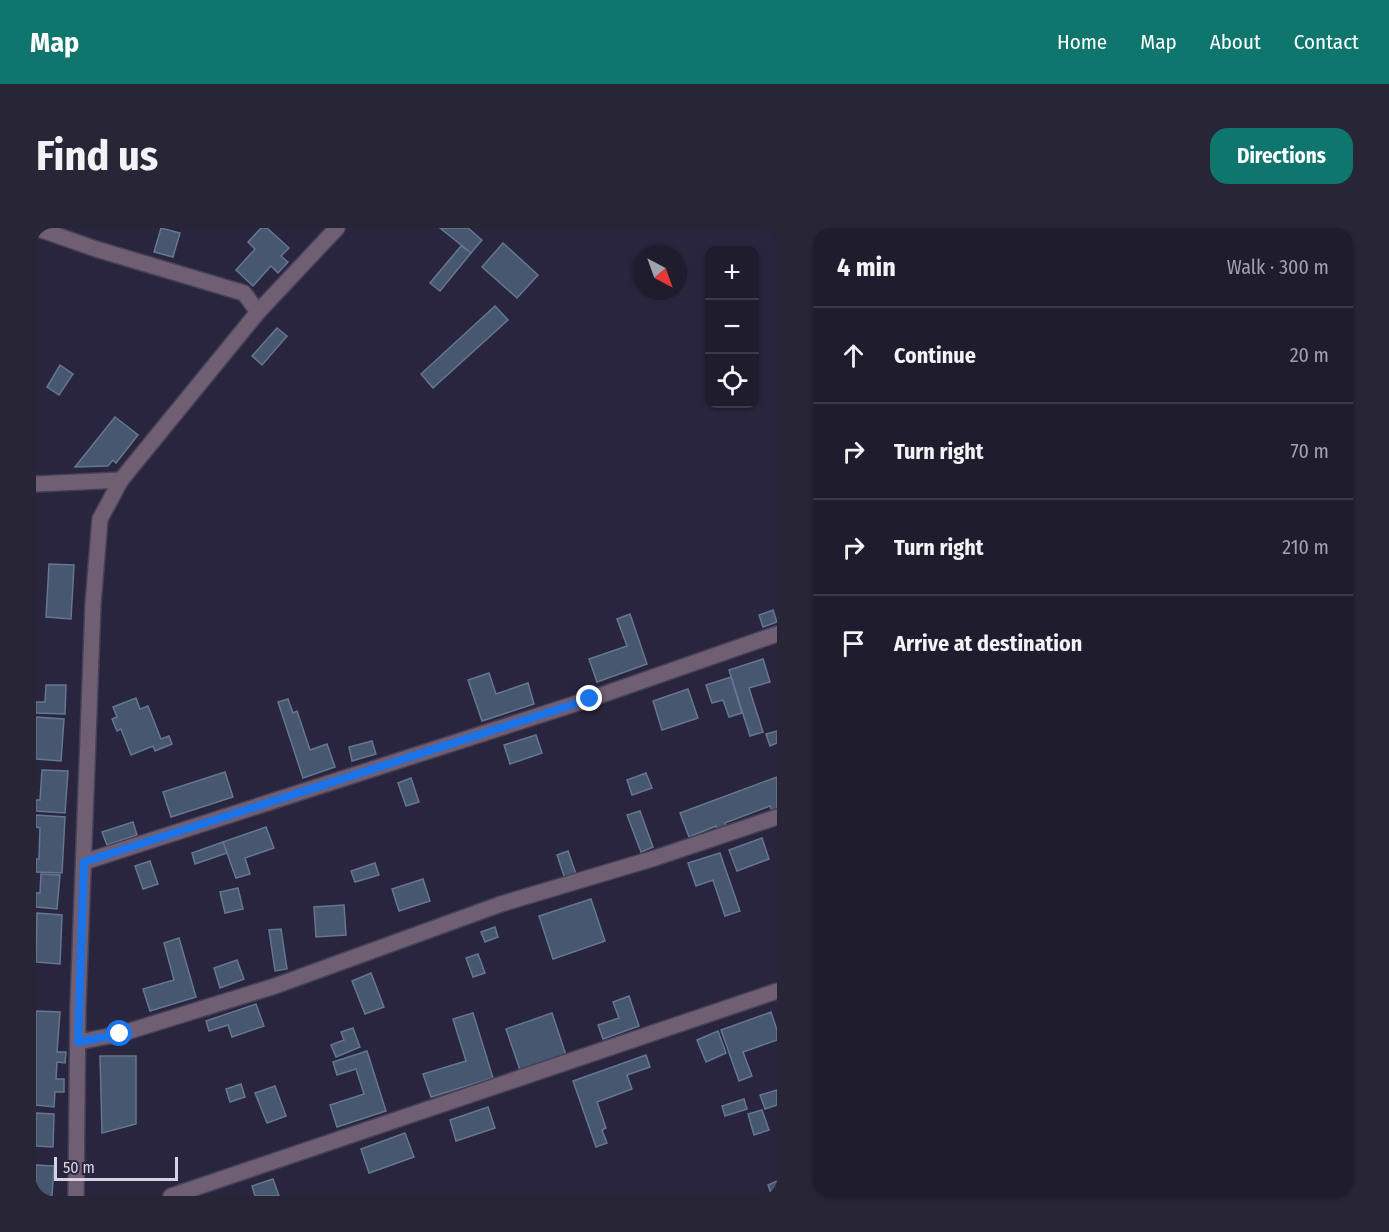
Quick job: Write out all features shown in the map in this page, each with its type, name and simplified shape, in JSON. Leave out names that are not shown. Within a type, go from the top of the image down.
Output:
[{"type":"street","points":[[36,228],[96,249],[244,294],[258,312]]},
{"type":"street","points":[[76,1196],[78,1042],[93,604],[100,519],[121,480],[258,312],[337,228]]},
{"type":"street","points":[[36,484],[121,480]]},
{"type":"street","points":[[84,862],[590,699],[777,634]]},
{"type":"street","points":[[78,1042],[120,1034],[275,986],[501,904],[655,858],[777,817]]},
{"type":"street","points":[[171,1196],[777,991]]},
{"type":"building","points":[[161,228],[180,233],[173,257],[154,252]]},
{"type":"building","points":[[261,228],[267,228],[289,248],[281,256],[288,262],[278,273],[271,266],[253,286],[236,270],[255,249],[248,242]]},
{"type":"building","points":[[440,228],[468,228],[482,240],[471,253]]},
{"type":"building","points":[[503,243],[538,275],[517,298],[482,267]]},
{"type":"building","points":[[461,246],[471,253],[440,291],[430,283]]},
{"type":"building","points":[[495,306],[508,320],[433,388],[421,374]]},
{"type":"building","points":[[277,328],[287,336],[262,365],[252,356]]},
{"type":"building","points":[[60,365],[73,374],[59,395],[47,387]]},
{"type":"building","points":[[115,417],[138,435],[116,463],[113,460],[108,466],[75,467]]},
{"type":"building","points":[[49,564],[74,565],[71,619],[46,617]]},
{"type":"building","points":[[773,610],[777,622],[763,627],[759,615]]},
{"type":"building","points":[[630,614],[647,664],[597,682],[589,659],[627,646],[617,619]]},
{"type":"building","points":[[763,659],[770,682],[749,688],[763,732],[750,736],[729,670]]},
{"type":"building","points":[[489,673],[496,694],[528,683],[534,704],[482,721],[468,680]]},
{"type":"building","points":[[731,677],[742,713],[729,717],[723,700],[712,703],[706,685]]},
{"type":"building","points":[[46,685],[66,685],[65,714],[36,713],[36,702],[45,702]]},
{"type":"building","points":[[688,689],[698,718],[662,730],[653,701]]},
{"type":"building","points":[[136,698],[140,709],[148,706],[161,739],[169,736],[172,744],[155,751],[153,746],[131,755],[121,729],[117,731],[112,719],[117,717],[113,707]]},
{"type":"building","points":[[288,699],[293,713],[297,711],[310,750],[327,744],[335,767],[303,778],[278,702]]},
{"type":"building","points":[[36,717],[64,719],[61,761],[36,759]]},
{"type":"building","points":[[777,731],[777,743],[770,746],[766,734]]},
{"type":"building","points":[[536,735],[542,753],[510,764],[504,745]]},
{"type":"building","points":[[372,741],[376,754],[352,761],[349,747]]},
{"type":"building","points":[[42,770],[68,771],[65,813],[36,811],[36,800],[40,800]]},
{"type":"building","points":[[225,772],[233,797],[171,817],[163,792]]},
{"type":"building","points":[[646,773],[652,788],[632,795],[627,780]]},
{"type":"building","points":[[777,777],[777,812],[773,813],[770,806],[725,823],[727,829],[718,832],[716,826],[689,837],[680,813]]},
{"type":"building","points":[[411,778],[419,802],[406,806],[398,783]]},
{"type":"building","points":[[640,811],[653,847],[641,852],[627,815]]},
{"type":"building","points":[[36,815],[65,817],[62,873],[36,872],[36,859],[39,859],[40,828],[36,827]]},
{"type":"building","points":[[133,822],[137,835],[107,845],[102,832]]},
{"type":"building","points":[[266,827],[274,848],[245,858],[250,874],[236,878],[223,842]]},
{"type":"building","points":[[762,838],[769,859],[737,871],[729,850]]},
{"type":"building","points":[[223,842],[227,853],[195,864],[192,853]]},
{"type":"building","points":[[568,851],[576,874],[565,879],[557,855]]},
{"type":"building","points":[[720,853],[740,911],[725,916],[713,880],[696,886],[688,863]]},
{"type":"building","points":[[150,861],[158,884],[143,889],[135,866]]},
{"type":"building","points":[[375,863],[379,875],[355,882],[351,871]]},
{"type":"building","points":[[41,874],[60,875],[57,909],[36,907],[36,893],[40,893]]},
{"type":"building","points":[[423,879],[430,901],[399,911],[392,889]]},
{"type":"building","points":[[238,888],[243,909],[225,913],[220,892]]},
{"type":"building","points":[[591,899],[605,941],[553,959],[539,916]]},
{"type":"building","points":[[344,905],[346,935],[316,937],[314,907]]},
{"type":"building","points":[[37,913],[62,915],[60,964],[36,962]]},
{"type":"building","points":[[495,927],[498,937],[485,942],[481,932]]},
{"type":"building","points":[[281,929],[287,969],[275,971],[269,930]]},
{"type":"building","points":[[179,938],[196,997],[150,1011],[143,989],[174,980],[164,943]]},
{"type":"building","points":[[478,954],[485,973],[473,977],[466,958]]},
{"type":"building","points":[[237,960],[244,979],[220,988],[214,968]]},
{"type":"building","points":[[371,973],[384,1007],[365,1014],[352,981]]},
{"type":"building","points":[[629,996],[639,1026],[603,1039],[598,1025],[619,1018],[613,1002]]},
{"type":"building","points":[[256,1004],[264,1026],[232,1037],[228,1025],[209,1031],[206,1021]]},
{"type":"building","points":[[36,1011],[60,1012],[57,1052],[66,1052],[65,1063],[57,1062],[56,1079],[64,1079],[64,1092],[55,1092],[54,1107],[36,1105]]},
{"type":"building","points":[[771,1012],[777,1030],[777,1040],[743,1052],[752,1076],[739,1081],[721,1030]]},
{"type":"building","points":[[473,1013],[493,1078],[431,1097],[423,1074],[466,1061],[453,1019]]},
{"type":"building","points":[[552,1013],[566,1055],[520,1070],[506,1029]]},
{"type":"building","points":[[353,1028],[360,1047],[336,1057],[331,1045],[344,1040],[341,1032]]},
{"type":"building","points":[[718,1031],[726,1053],[706,1062],[697,1040]]},
{"type":"building","points":[[367,1051],[386,1111],[337,1127],[330,1105],[364,1094],[356,1069],[337,1075],[333,1062]]},
{"type":"building","points":[[646,1055],[650,1067],[627,1075],[632,1089],[597,1102],[606,1128],[602,1130],[607,1143],[596,1147],[573,1081]]},
{"type":"building","points":[[100,1056],[136,1056],[136,1124],[102,1133]]},
{"type":"building","points":[[241,1084],[245,1097],[230,1102],[226,1089]]},
{"type":"building","points":[[275,1086],[286,1116],[267,1123],[255,1093]]},
{"type":"building","points":[[777,1090],[777,1105],[765,1109],[760,1095]]},
{"type":"building","points":[[744,1099],[747,1109],[725,1116],[722,1106]]},
{"type":"building","points":[[488,1107],[495,1128],[456,1141],[450,1120]]},
{"type":"building","points":[[762,1110],[769,1130],[754,1135],[748,1114]]},
{"type":"building","points":[[36,1113],[54,1114],[53,1147],[36,1146]]},
{"type":"building","points":[[405,1133],[414,1157],[369,1173],[361,1149]]},
{"type":"building","points":[[36,1165],[54,1166],[52,1196],[36,1196]]},
{"type":"building","points":[[273,1179],[279,1196],[255,1196],[252,1186]]},
{"type":"building","points":[[777,1181],[777,1196],[772,1196],[768,1185]]},
{"type":"route","points":[[120,1034],[78,1042],[84,862],[590,699]]}]
